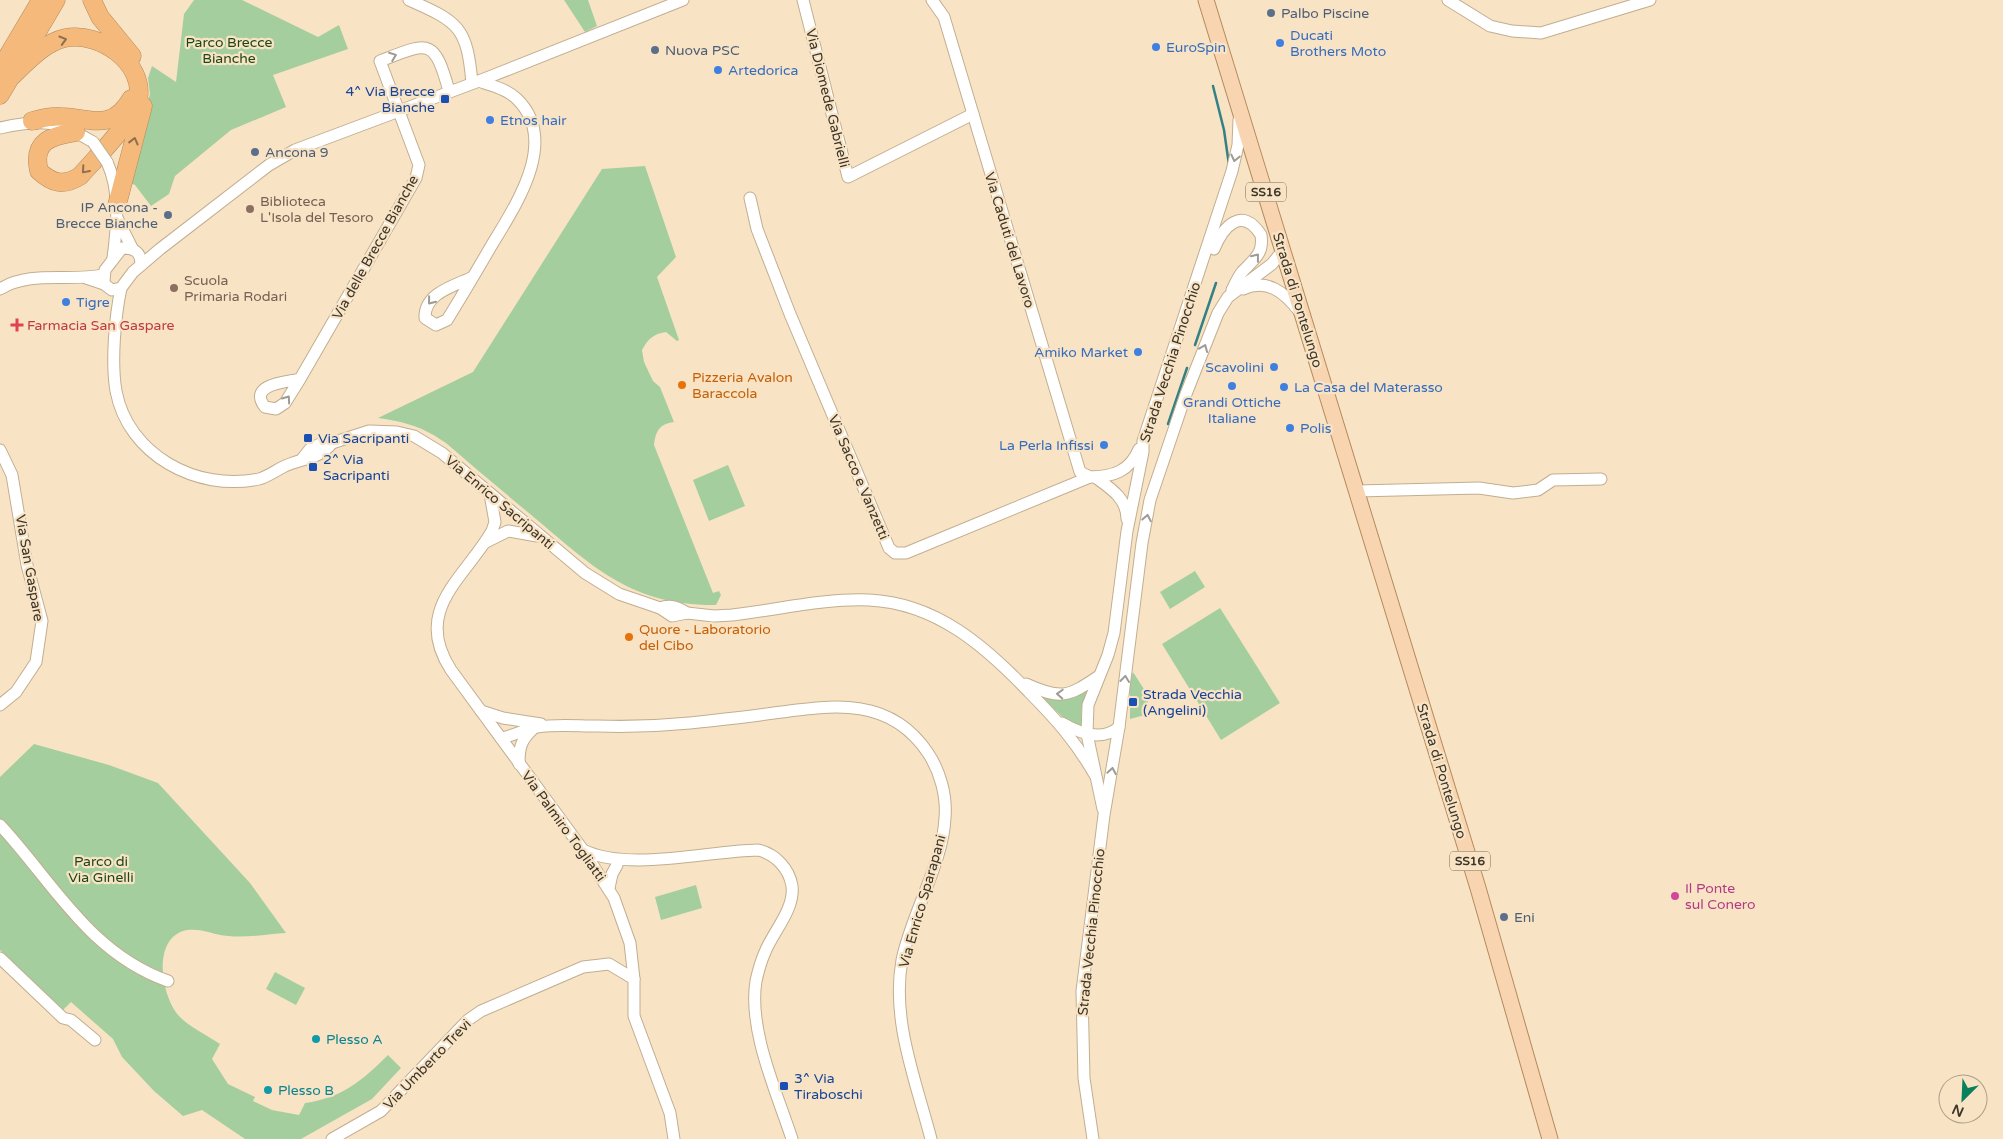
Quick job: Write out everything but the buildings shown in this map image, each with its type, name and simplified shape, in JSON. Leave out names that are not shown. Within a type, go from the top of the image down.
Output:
[{"type":"highway","points":[[0,95],[5,74],[41,0]]},
{"type":"highway","points":[[5,74],[56,0]]},
{"type":"highway","points":[[92,0],[100,17],[140,68],[145,92],[117,211]]},
{"type":"highway","points":[[5,74],[43,48],[65,38],[98,41],[114,49],[133,71],[138,85],[138,102],[131,116],[80,176],[69,183],[57,183],[39,171],[37,160],[39,150],[44,142],[54,136],[76,132]]},
{"type":"highway","points":[[32,121],[52,116],[98,122],[112,118],[124,109],[130,99],[134,85],[133,71]]},
{"type":"main road","name":"SS16","points":[[1206,0],[1240,110]]},
{"type":"main road","name":"Strada di Pontelungo","points":[[1240,110],[1482,902],[1550,1139]]},
{"type":"street","points":[[409,0],[444,15],[456,25],[465,39],[476,82]]},
{"type":"street","points":[[110,284],[137,256],[158,251],[269,165],[316,141],[476,82],[683,0]]},
{"type":"street","name":"Via Diomede Gabrielli","points":[[803,0],[848,177],[973,114]]},
{"type":"street","name":"Via Caduti del Lavoro","points":[[932,0],[944,17],[1080,472],[1093,477]]},
{"type":"street","points":[[1448,0],[1490,26],[1512,32],[1541,33],[1650,0]]},
{"type":"street","name":"Via delle Brecce Bianche","points":[[300,379],[416,178],[419,165],[380,61],[422,47],[435,53],[439,58],[449,91]]},
{"type":"street","points":[[473,277],[436,294],[424,310],[425,318],[436,325],[448,320],[473,277],[527,184],[531,169],[534,144],[528,115],[517,99],[506,91],[476,82]]},
{"type":"street","name":"Strada Vecchia Pinocchio","points":[[1104,815],[1087,734],[1088,705],[1108,655],[1114,633],[1127,531],[1143,452],[1143,441],[1232,171],[1238,145],[1240,110]]},
{"type":"street","points":[[0,128],[32,121],[56,124],[76,132],[93,142],[108,162],[113,174],[117,211],[110,284]]},
{"type":"street","name":"Via Sacco e Vanzetti","points":[[750,198],[757,228],[790,314],[889,548],[895,553],[906,553],[1093,477],[1126,469],[1135,460],[1143,441]]},
{"type":"street","points":[[117,211],[137,256]]},
{"type":"street","points":[[1200,271],[1210,258],[1219,236],[1226,226],[1234,221],[1242,221],[1258,229],[1261,235],[1262,250],[1241,274],[1228,297]]},
{"type":"street","points":[[114,258],[122,248],[137,256]]},
{"type":"street","name":"Strada Vecchia Pinocchio","points":[[1093,1139],[1084,1078],[1082,1000],[1104,815],[1119,727],[1142,543],[1150,500],[1218,313],[1228,297],[1272,264],[1283,250]]},
{"type":"street","points":[[0,289],[21,280],[86,278],[110,284]]},
{"type":"street","name":"Via Enrico Sacripanti","points":[[110,284],[118,306],[114,367],[116,390],[122,410],[143,444],[157,457],[176,469],[197,478],[235,482],[261,478],[302,458],[314,458],[325,453],[332,443],[369,431],[397,432],[414,436],[442,453],[539,536],[602,585],[619,594],[660,608],[666,606],[674,607],[687,614],[714,616],[847,600],[894,603],[926,613],[968,635],[1018,680],[1077,744],[1095,776]]},
{"type":"street","points":[[1228,297],[1253,285],[1267,286],[1280,290],[1303,316]]},
{"type":"street","name":"Via San Gaspare","points":[[0,450],[14,482],[28,565],[42,621],[36,662],[16,692],[0,705]]},
{"type":"street","points":[[1093,477],[1109,487],[1122,501],[1127,512],[1127,531]]},
{"type":"street","points":[[1357,490],[1479,488],[1513,493],[1538,490],[1553,480],[1601,479]]},
{"type":"street","points":[[490,494],[495,522],[490,537]]},
{"type":"street","name":"Via Palmiro Togliatti","points":[[512,513],[490,537],[443,599],[436,620],[436,630],[442,657],[583,850],[608,888],[628,933],[634,979],[634,1016],[670,1113],[674,1139]]},
{"type":"street","points":[[490,537],[508,531],[539,536]]},
{"type":"street","name":"Via Enrico Sacripanti","points":[[1018,680],[1043,692],[1069,694],[1099,676]]},
{"type":"street","name":"Via Enrico Sparapani","points":[[501,738],[514,736],[535,728],[556,726],[663,725],[722,720],[830,706],[872,710],[893,720],[914,736],[933,762],[940,778],[946,818],[942,839],[903,959],[899,986],[901,1018],[931,1139]]},
{"type":"street","name":"Via Enrico Sparapani","points":[[481,711],[503,718],[556,726]]},
{"type":"street","points":[[501,738],[504,729],[524,721]]},
{"type":"street","name":"Via Enrico Sacripanti","points":[[1058,722],[1087,734]]},
{"type":"street","points":[[1087,734],[1107,734],[1119,727]]},
{"type":"street","points":[[519,764],[519,748],[524,738],[535,728]]},
{"type":"street","points":[[0,824],[80,921],[131,962],[168,980]]},
{"type":"street","points":[[583,850],[613,862]]},
{"type":"street","points":[[595,868],[613,862],[758,850],[776,858],[783,866],[790,878],[792,896],[764,953],[756,982],[756,1021],[792,1139]]},
{"type":"street","points":[[608,888],[613,862]]},
{"type":"street","points":[[0,958],[63,1018],[71,1020],[95,1040]]},
{"type":"street","name":"Via Umberto Trevi","points":[[332,1139],[380,1111],[468,1020],[481,1011],[583,967],[609,964],[634,979]]},
{"type":"green space","name":"Parco Brecce Bianche","points":[[194,0],[242,0],[318,37],[339,25],[348,49],[273,75],[286,107],[231,130],[175,176],[169,194],[151,206],[135,185],[128,182],[150,94],[148,78],[152,66],[176,82],[184,14]]},
{"type":"green space","points":[[564,0],[588,0],[597,26],[585,32]]},
{"type":"green space","points":[[645,166],[676,257],[657,277],[679,340],[677,341],[666,332],[661,333],[651,338],[642,350],[644,362],[653,381],[660,387],[674,422],[665,424],[659,429],[654,445],[713,593],[719,591],[721,595],[716,605],[687,604],[662,599],[617,581],[577,554],[446,443],[414,426],[378,418],[473,372],[602,169]]},
{"type":"green space","points":[[728,465],[745,506],[709,521],[693,480]]},
{"type":"green space","points":[[1195,571],[1205,587],[1170,609],[1160,592]]},
{"type":"green space","points":[[1220,608],[1280,703],[1221,740],[1162,644]]},
{"type":"green space","points":[[1133,672],[1149,697],[1145,715],[1130,719],[1130,681]]},
{"type":"green space","points":[[1087,689],[1081,713],[1081,728],[1068,722],[1040,696],[1053,699]]},
{"type":"green space","name":"Parco di Via Ginelli","points":[[34,744],[109,765],[158,783],[250,883],[286,933],[235,936],[187,930],[176,935],[168,944],[164,955],[164,982],[173,1007],[183,1020],[220,1044],[212,1059],[228,1084],[255,1097],[253,1101],[272,1110],[299,1115],[305,1103],[318,1101],[341,1092],[361,1080],[388,1055],[401,1068],[372,1099],[301,1139],[245,1139],[202,1110],[183,1116],[154,1091],[122,1057],[113,1039],[71,1002],[63,1010],[0,950],[0,777]]},
{"type":"green space","points":[[696,885],[702,908],[661,920],[655,897]]},
{"type":"green space","points":[[275,972],[305,988],[296,1005],[266,989]]},
{"type":"waterway","points":[[1213,86],[1224,130],[1229,165]]},
{"type":"waterway","points":[[1195,345],[1216,283]]},
{"type":"waterway","points":[[1168,424],[1187,368]]},
{"type":"place","name":"Palbo Piscine","points":[[1271,13]]},
{"type":"place","name":"Ducati Brothers Moto","points":[[1280,43]]},
{"type":"place","name":"EuroSpin","points":[[1156,47]]},
{"type":"place","name":"Nuova PSC","points":[[655,50]]},
{"type":"place","name":"Artedorica","points":[[718,70]]},
{"type":"place","name":"4^ Via Brecce Bianche","points":[[445,99]]},
{"type":"place","name":"Etnos hair","points":[[490,120]]},
{"type":"place","name":"Ancona 9","points":[[255,152]]},
{"type":"place","name":"Biblioteca L'Isola del Tesoro","points":[[250,209]]},
{"type":"place","name":"IP Ancona - Brecce Bianche","points":[[168,215]]},
{"type":"place","name":"Scuola Primaria Rodari","points":[[174,288]]},
{"type":"place","name":"Tigre","points":[[66,302]]},
{"type":"place","name":"Farmacia San Gaspare","points":[[17,325]]},
{"type":"place","name":"Amiko Market","points":[[1138,352]]},
{"type":"place","name":"Scavolini","points":[[1274,367]]},
{"type":"place","name":"Pizzeria Avalon Baraccola","points":[[682,385]]},
{"type":"place","name":"Grandi Ottiche Italiane","points":[[1232,386]]},
{"type":"place","name":"La Casa del Materasso","points":[[1284,387]]},
{"type":"place","name":"Polis","points":[[1290,428]]},
{"type":"place","name":"Via Sacripanti","points":[[308,438]]},
{"type":"place","name":"La Perla Infissi","points":[[1104,445]]},
{"type":"place","name":"2^ Via Sacripanti","points":[[313,467]]},
{"type":"place","name":"Quore - Laboratorio del Cibo","points":[[629,637]]},
{"type":"place","name":"Strada Vecchia (Angelini)","points":[[1133,702]]},
{"type":"place","name":"Il Ponte sul Conero","points":[[1675,896]]},
{"type":"place","name":"Eni","points":[[1504,917]]},
{"type":"place","name":"Plesso A","points":[[316,1039]]},
{"type":"place","name":"3^ Via Tiraboschi","points":[[784,1086]]},
{"type":"place","name":"Plesso B","points":[[268,1090]]}]
